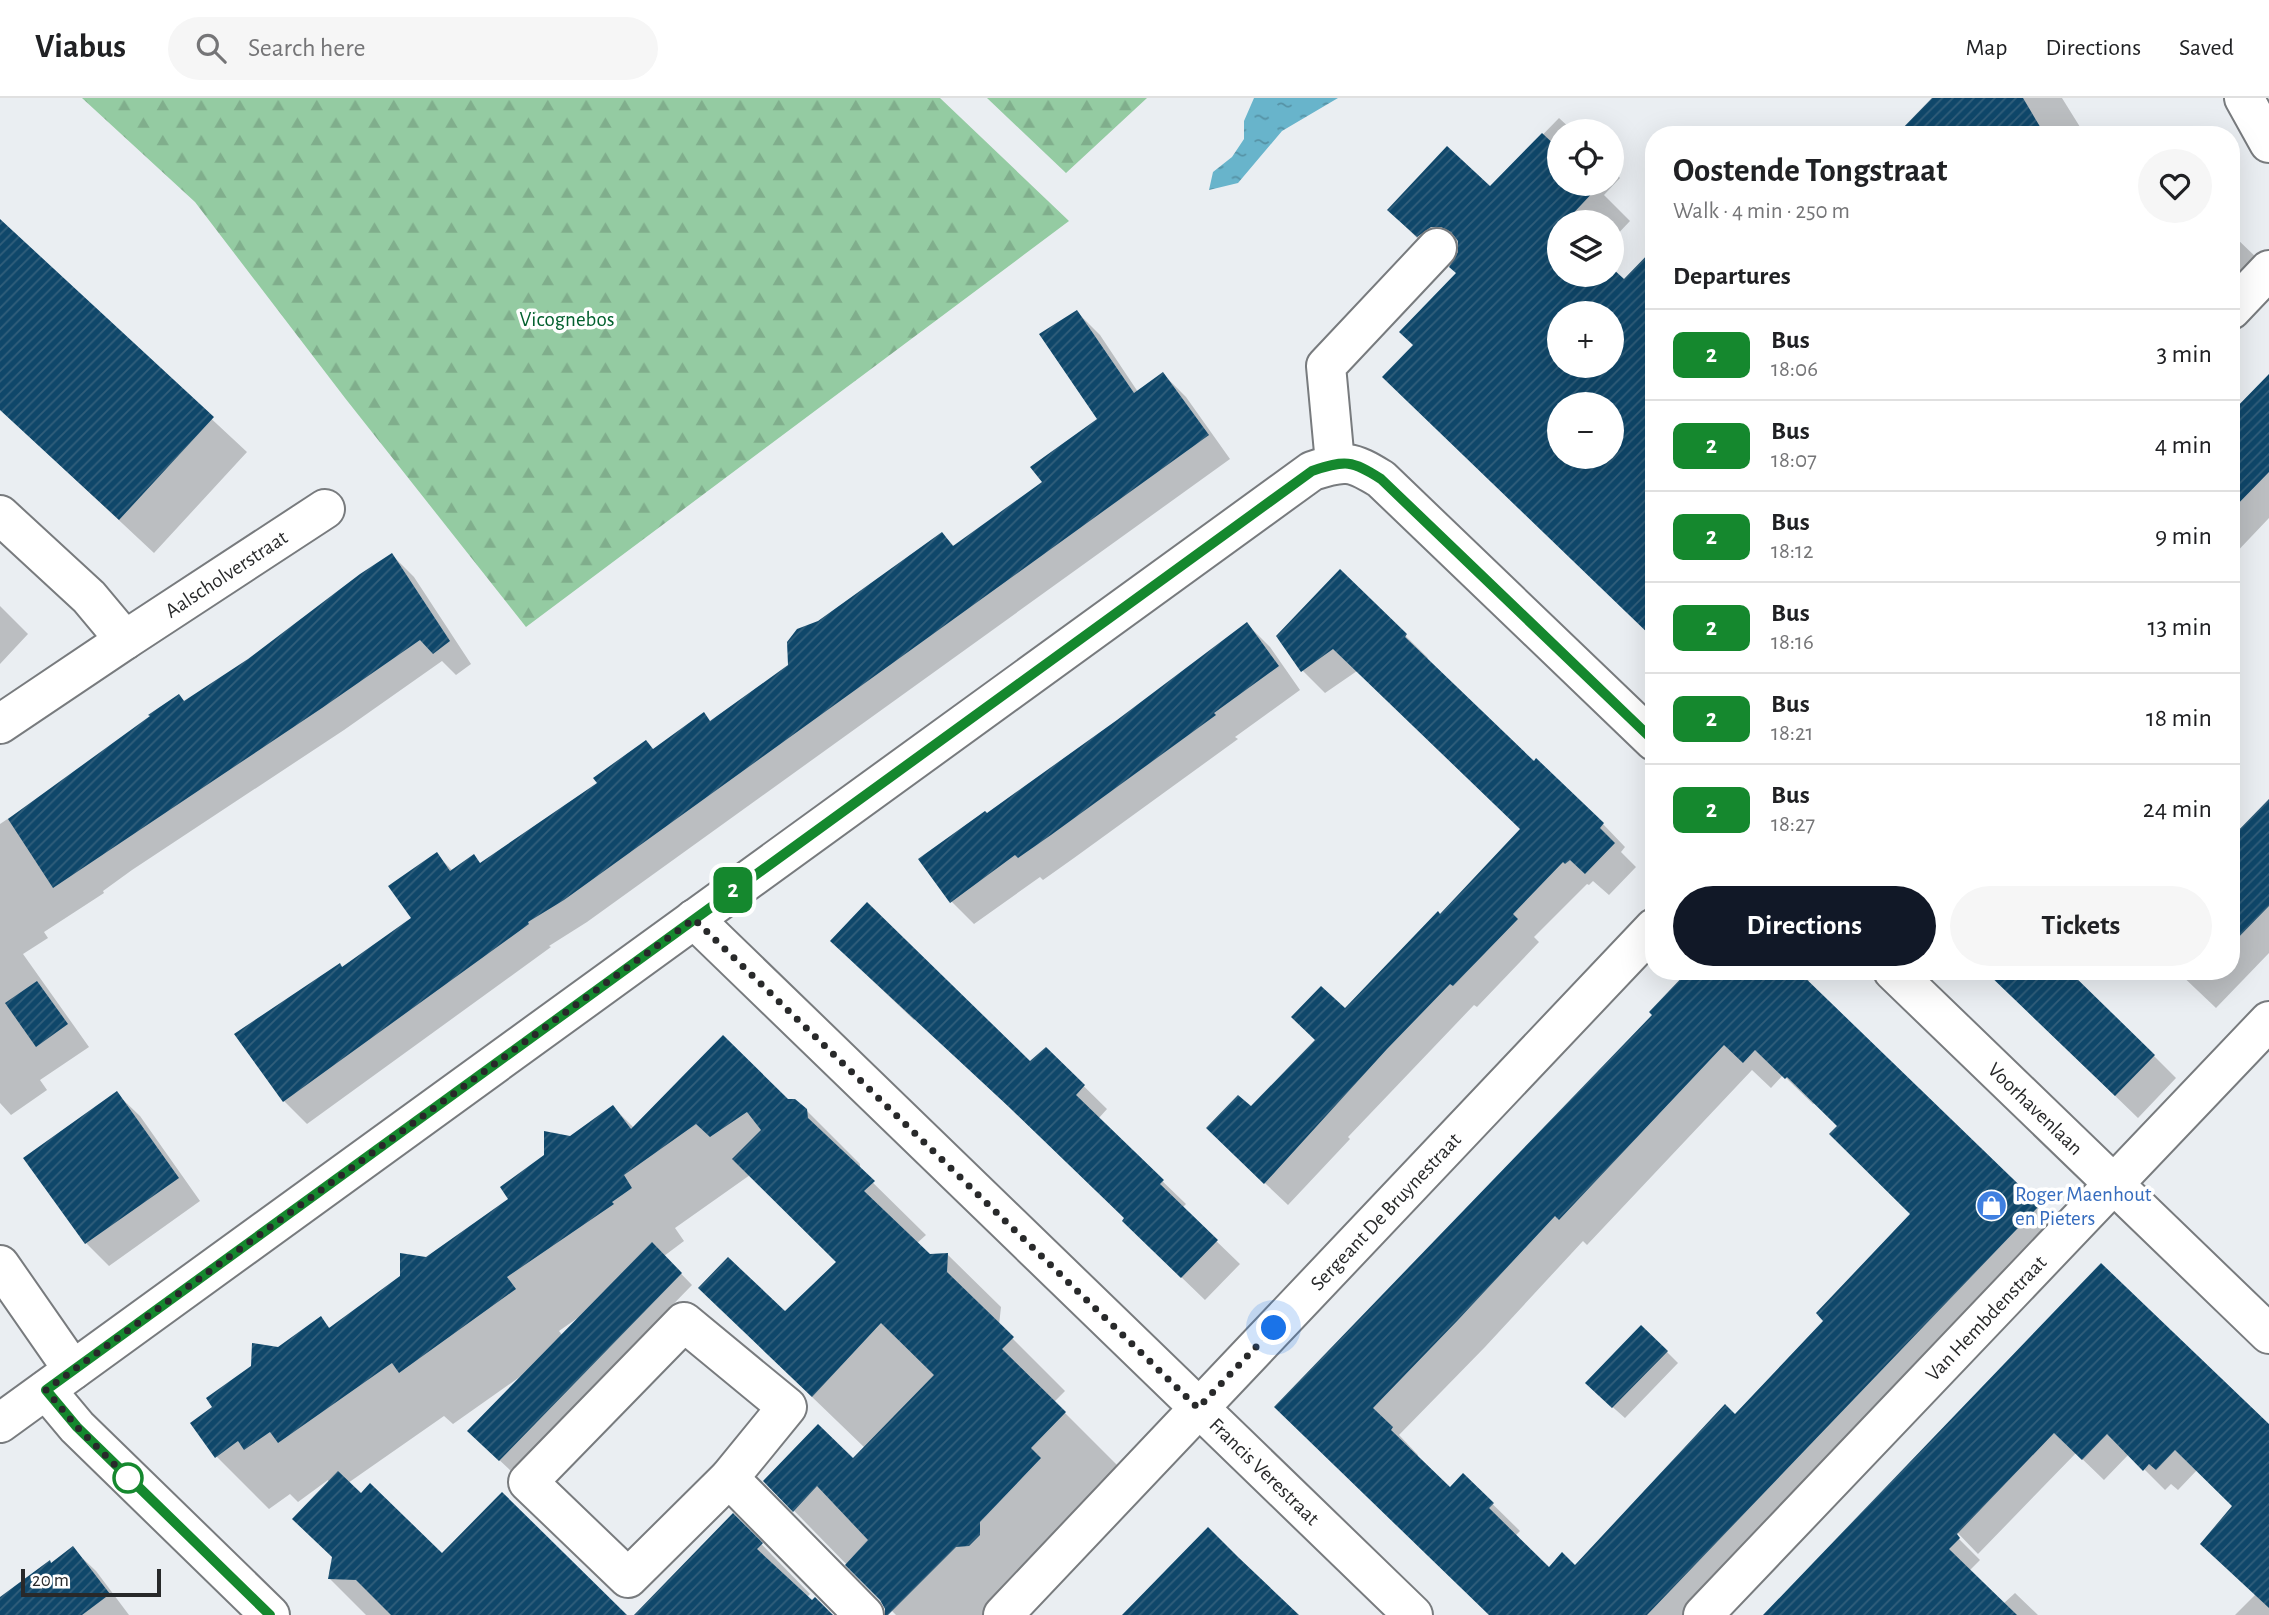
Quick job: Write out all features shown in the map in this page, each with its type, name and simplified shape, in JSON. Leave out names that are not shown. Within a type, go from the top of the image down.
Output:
[{"type":"street","points":[[2244,98],[2269,143]]},
{"type":"street","points":[[1335,463],[1326,366],[1437,248]]},
{"type":"street","points":[[2240,301],[2269,270]]},
{"type":"street","points":[[0,1423],[1312,471],[1335,463],[1358,464],[1381,479],[1645,732]]},
{"type":"street","name":"Aalscholverstraat","points":[[0,724],[325,509]]},
{"type":"street","points":[[0,516],[89,597],[125,640]]},
{"type":"street","name":"Francis Verestraat","points":[[694,919],[1413,1615]]},
{"type":"street","name":"Sergeant De Bruynestraat","points":[[1003,1615],[1645,937]]},
{"type":"street","name":"Voorhavenlaan","points":[[1902,980],[2269,1332]]},
{"type":"street","name":"Van Hembdenstraat","points":[[1703,1615],[2269,1021]]},
{"type":"street","points":[[0,1265],[59,1380],[77,1427],[270,1615]]},
{"type":"street","points":[[684,1322],[787,1407],[729,1478],[628,1578],[528,1482],[684,1322]]},
{"type":"street","points":[[729,1478],[864,1615]]},
{"type":"green space","name":"Vicognebos","points":[[82,98],[940,98],[1069,221],[526,627],[195,202]]},
{"type":"green space","points":[[987,98],[1147,98],[1066,173]]},
{"type":"water","points":[[1254,98],[1338,98],[1282,131],[1238,183],[1209,190],[1213,172],[1232,157],[1244,139],[1244,121]]},
{"type":"building","points":[[1932,98],[2023,98],[2040,126],[1905,126]]},
{"type":"building","points":[[1542,133],[1547,138],[1547,196],[1590,196],[1576,210],[1547,210],[1547,287],[1624,287],[1624,279],[1645,257],[1645,630],[1382,377],[1413,345],[1399,332],[1456,273],[1449,267],[1458,252],[1458,241],[1451,232],[1441,227],[1431,227],[1417,237],[1387,210],[1447,146],[1490,186]]},
{"type":"building","points":[[0,219],[214,417],[119,520],[0,410]]},
{"type":"building","points":[[1077,310],[1134,393],[1163,372],[1209,435],[564,900],[528,922],[529,924],[283,1102],[234,1034],[340,963],[342,967],[411,918],[388,886],[437,852],[450,871],[474,854],[480,863],[597,783],[593,778],[646,740],[653,749],[704,712],[710,721],[788,665],[787,642],[797,629],[818,621],[942,532],[953,546],[1042,482],[1030,467],[1097,419],[1039,334]]},
{"type":"building","points":[[2269,374],[2269,472],[2240,502],[2240,404]]},
{"type":"building","points":[[392,553],[450,641],[433,654],[420,640],[53,888],[8,819],[150,716],[148,715],[179,694],[184,701],[248,659]]},
{"type":"building","points":[[1340,569],[1407,634],[1405,637],[1534,761],[1536,758],[1604,823],[1600,828],[1615,843],[1585,874],[1570,860],[1565,864],[1563,862],[1513,914],[1518,919],[1387,1049],[1264,1184],[1206,1128],[1238,1095],[1251,1106],[1315,1040],[1291,1017],[1321,986],[1345,1008],[1438,911],[1440,914],[1520,829],[1333,649],[1301,672],[1276,636]]},
{"type":"building","points":[[1247,622],[1279,666],[1051,835],[1018,858],[1015,855],[950,903],[918,859],[1117,720]]},
{"type":"building","points":[[2269,799],[2269,906],[2240,936],[2240,829]]},
{"type":"building","points":[[867,902],[1030,1061],[1046,1047],[1085,1085],[1076,1095],[1164,1180],[1160,1184],[1218,1240],[1181,1278],[1122,1221],[1124,1218],[1009,1107],[830,941]]},
{"type":"building","points":[[1679,980],[1807,980],[2040,1205],[1647,1615],[1489,1615],[1274,1407],[1652,1015],[1649,1012]],"holes":[[[1724,1045],[1743,1063],[1755,1050],[1837,1126],[1829,1134],[1910,1214],[1816,1313],[1823,1321],[1735,1414],[1725,1404],[1575,1565],[1562,1552],[1549,1567],[1489,1508],[1494,1503],[1463,1473],[1450,1487],[1391,1430],[1393,1427],[1373,1408],[1555,1216],[1559,1220]]]},
{"type":"building","points":[[1994,980],[2078,980],[2155,1055],[2115,1096]]},
{"type":"building","points":[[37,981],[68,1024],[36,1047],[5,1003]]},
{"type":"building","points":[[723,1035],[788,1099],[795,1099],[807,1109],[808,1118],[875,1181],[864,1191],[930,1254],[948,1253],[947,1272],[1014,1337],[1002,1349],[1066,1412],[1031,1448],[1041,1458],[980,1522],[980,1535],[969,1546],[956,1547],[888,1615],[885,1615],[880,1600],[845,1565],[868,1540],[817,1486],[793,1512],[763,1481],[818,1424],[853,1458],[934,1375],[881,1323],[812,1397],[698,1288],[728,1257],[785,1311],[836,1262],[732,1159],[761,1130],[747,1112],[710,1137],[696,1124],[624,1175],[632,1188],[612,1202],[614,1204],[507,1277],[516,1289],[399,1373],[392,1363],[278,1443],[270,1432],[244,1450],[238,1441],[215,1458],[190,1423],[212,1407],[206,1398],[251,1366],[252,1343],[278,1347],[321,1316],[329,1328],[400,1276],[400,1253],[426,1257],[508,1199],[500,1187],[544,1155],[544,1131],[570,1136],[613,1105],[631,1129]]},
{"type":"building","points":[[117,1091],[179,1178],[85,1244],[23,1158]]},
{"type":"building","points":[[652,1242],[682,1273],[499,1461],[467,1431]]},
{"type":"building","points":[[2101,1263],[2269,1424],[2269,1608],[2200,1544],[2232,1506],[2175,1450],[2156,1470],[2149,1464],[2143,1471],[2107,1434],[2082,1460],[2054,1433],[1957,1534],[1960,1538],[1949,1549],[2017,1615],[1763,1615]]},
{"type":"building","points":[[1641,1325],[1668,1351],[1612,1408],[1585,1383]]},
{"type":"building","points":[[338,1471],[361,1493],[370,1483],[442,1553],[502,1492],[627,1615],[391,1615],[356,1580],[328,1579],[332,1557],[292,1519]]},
{"type":"building","points":[[733,1513],[763,1543],[757,1549],[812,1600],[815,1597],[833,1615],[634,1615]]},
{"type":"building","points":[[1208,1527],[1238,1557],[1299,1615],[1122,1615]]},
{"type":"building","points":[[73,1546],[110,1594],[82,1615],[0,1615],[0,1597]]},
{"type":"bus line","name":"2","points":[[270,1615],[77,1427],[46,1390],[1312,471],[1335,463],[1358,464],[1381,479],[1645,732]]},
{"type":"place","name":"Roger Maenhout en Pieters","points":[[1992,1206]]},
{"type":"route","points":[[128,1478],[130,1480],[77,1427],[46,1390],[694,919],[1198,1408],[1274,1328]]}]
